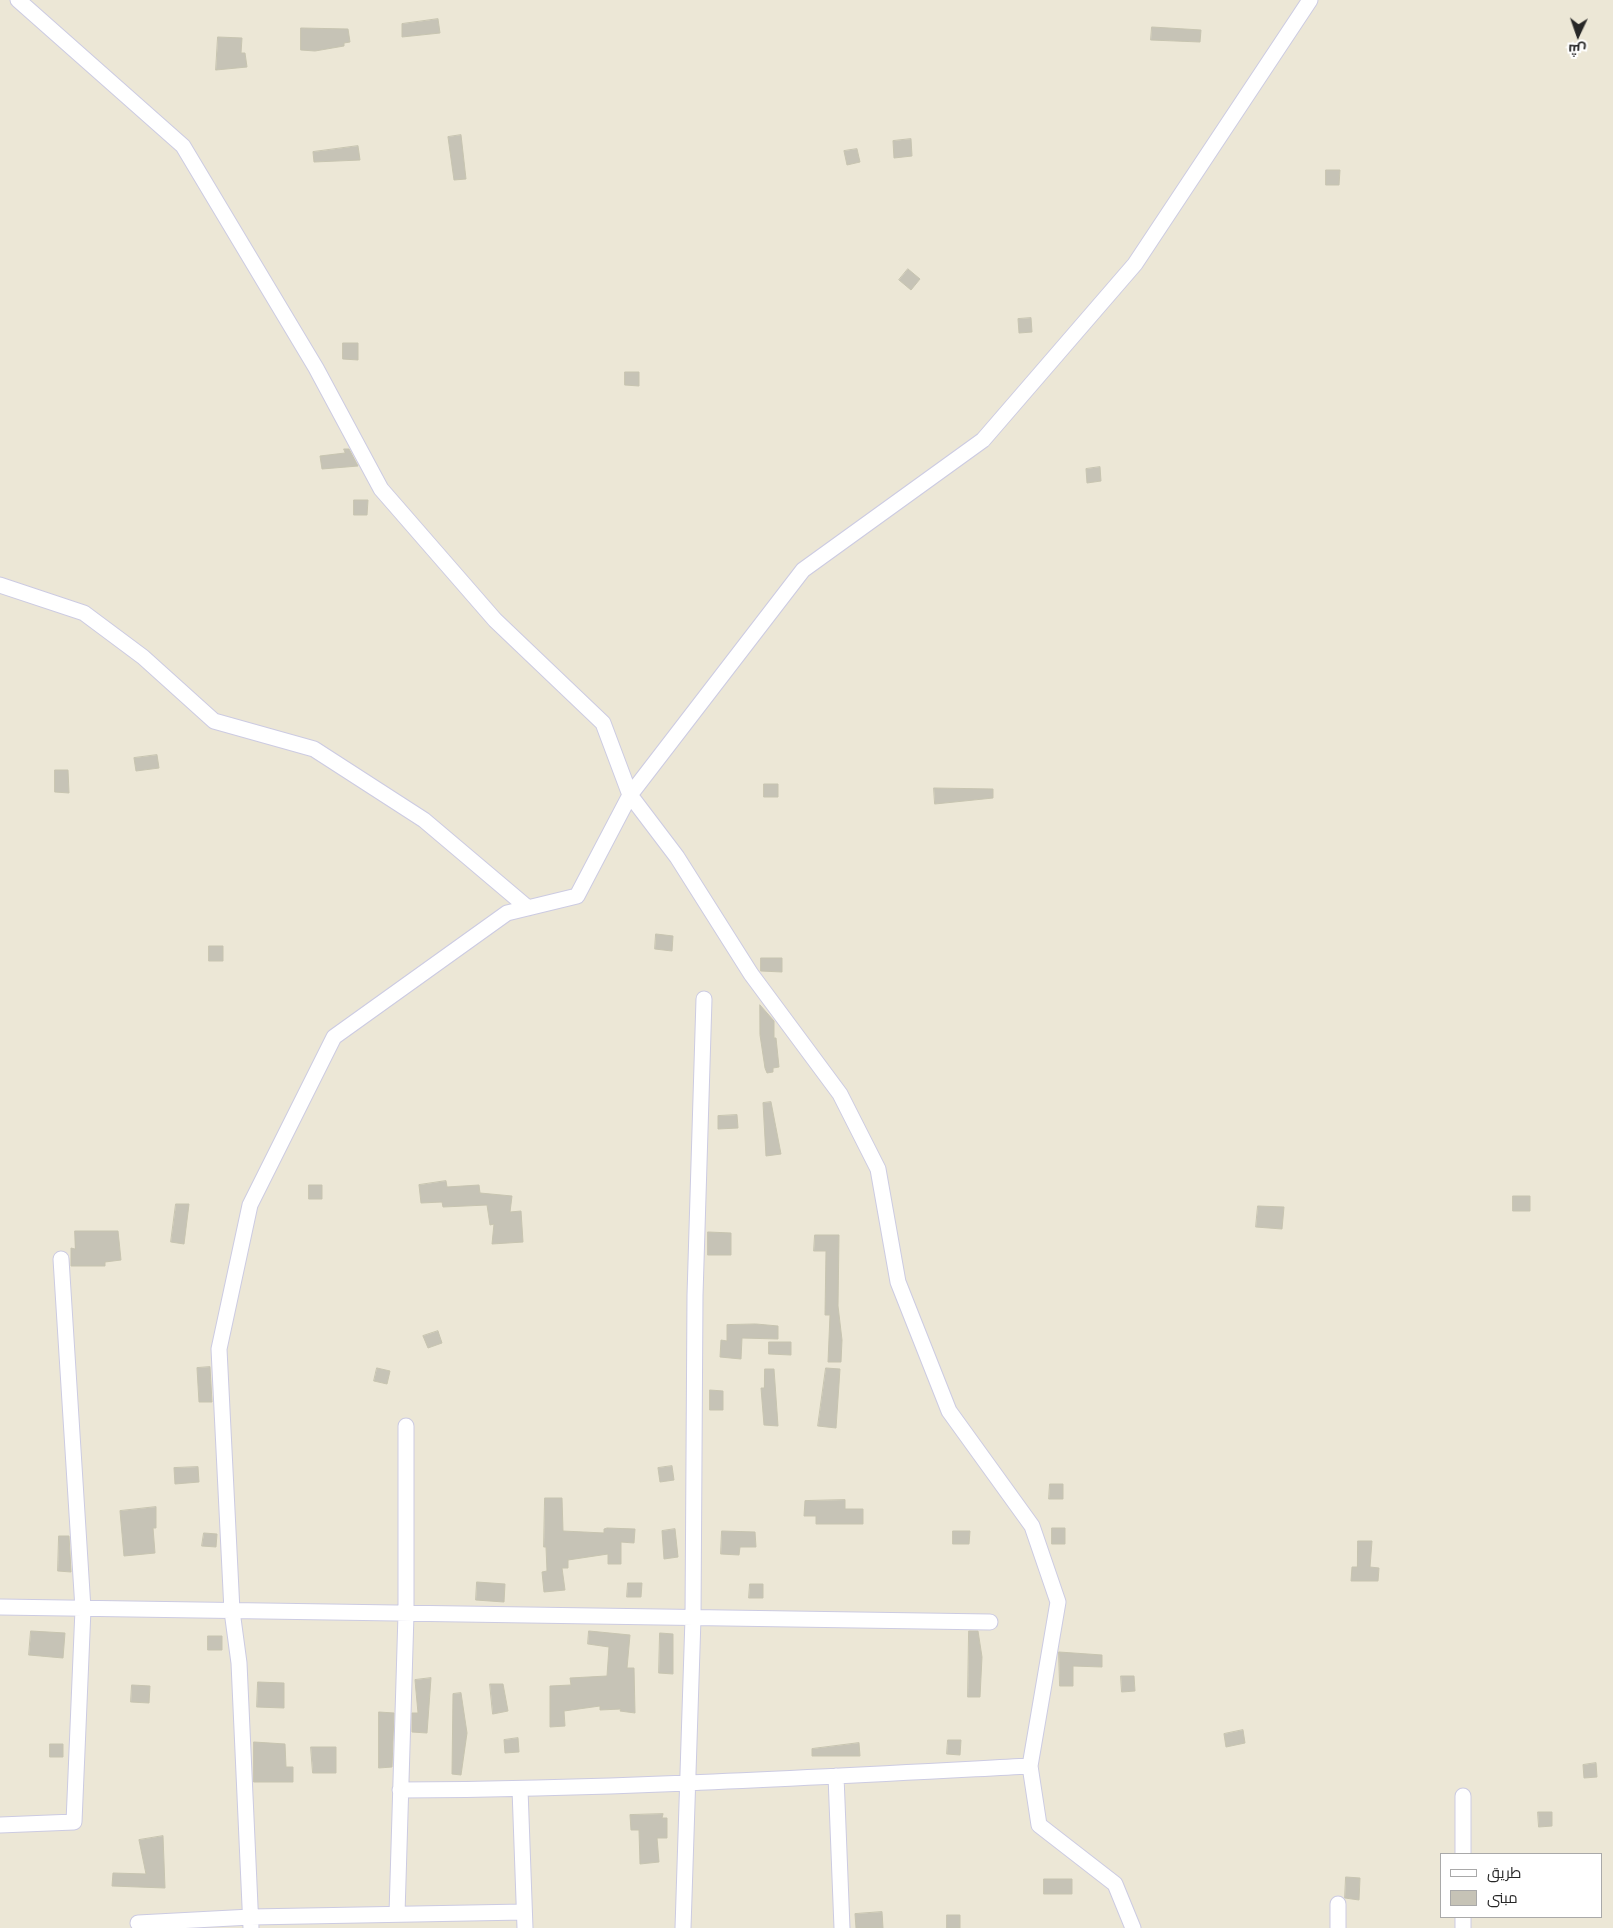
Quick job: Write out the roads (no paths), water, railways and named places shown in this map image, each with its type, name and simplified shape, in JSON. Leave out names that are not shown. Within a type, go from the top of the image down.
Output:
[{"type":"street","points":[[18,0],[183,146],[316,368],[381,489],[496,620],[603,723],[630,795],[677,857],[751,974],[840,1094],[878,1169],[898,1282],[949,1411],[1032,1526],[1058,1602],[1030,1766],[1039,1825],[1115,1884],[1133,1928]]},
{"type":"street","points":[[251,1922],[239,1663],[232,1611],[219,1349],[250,1205],[334,1037],[507,913],[577,896],[630,795],[803,570],[983,440],[1135,264],[1310,0]]},
{"type":"street","points":[[0,585],[84,613],[143,657],[214,721],[314,749],[424,820],[528,908]]},
{"type":"street","points":[[683,1928],[693,1618],[696,1294],[704,999]]},
{"type":"street","points":[[0,1825],[74,1822],[83,1608],[61,1259]]},
{"type":"street","points":[[396,1914],[406,1614],[406,1426]]},
{"type":"street","points":[[0,1607],[990,1622]]},
{"type":"street","points":[[400,1790],[520,1790],[1030,1766]]},
{"type":"street","points":[[836,1776],[842,1928]]},
{"type":"street","points":[[520,1790],[525,1928]]},
{"type":"street","points":[[1463,1796],[1463,1853]]},
{"type":"street","points":[[1338,1904],[1338,1928]]},
{"type":"street","points":[[138,1923],[251,1922],[396,1914],[524,1912]]}]
